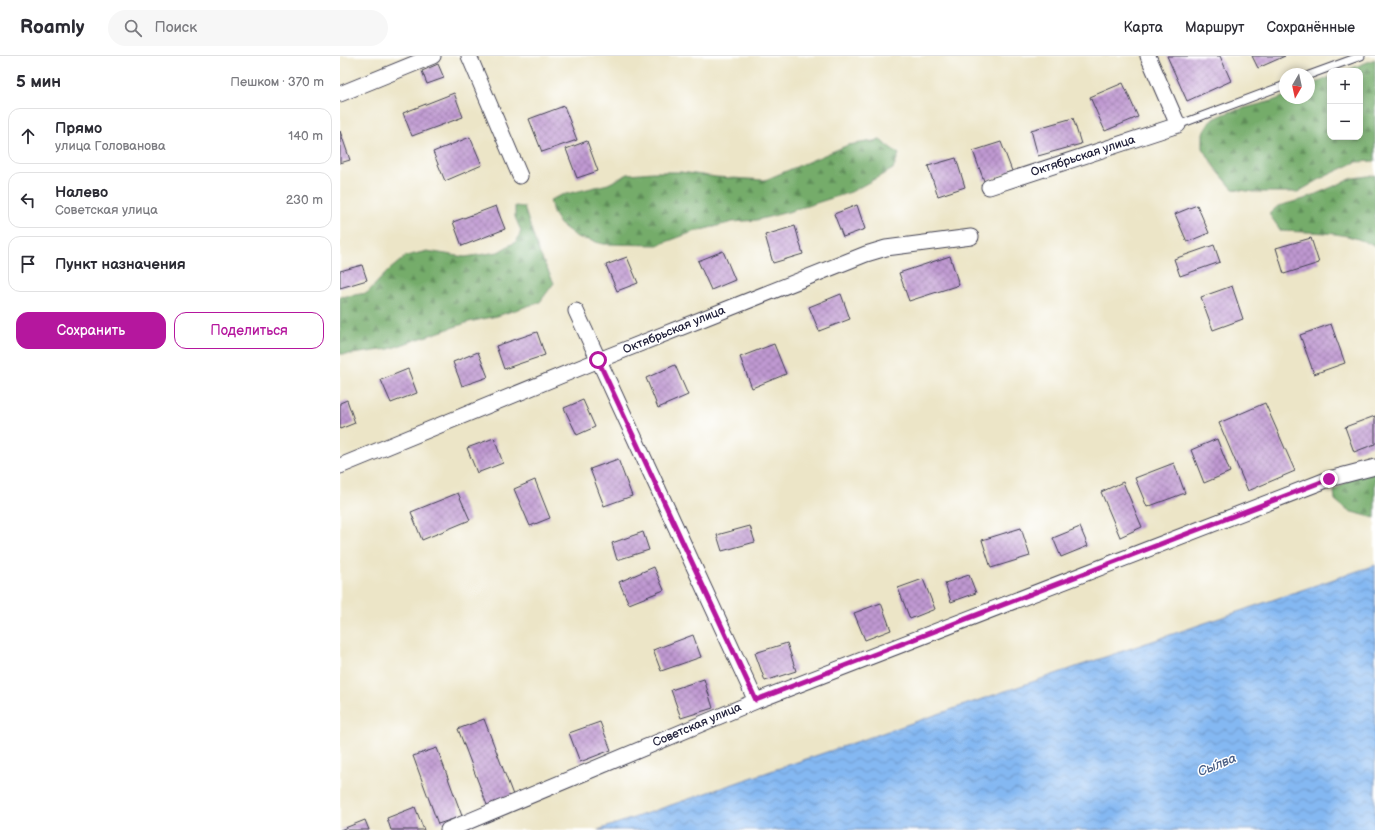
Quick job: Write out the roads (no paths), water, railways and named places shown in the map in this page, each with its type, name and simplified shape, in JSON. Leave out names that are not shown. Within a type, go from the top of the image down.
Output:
[{"type":"street","points":[[340,94],[433,56]]},
{"type":"street","points":[[469,56],[520,176]]},
{"type":"street","points":[[1148,56],[1178,125]]},
{"type":"street","name":"Октябрьская улица","points":[[988,187],[1178,125]]},
{"type":"street","name":"Октябрьская улица","points":[[340,466],[598,360],[866,254],[886,248],[971,237]]},
{"type":"street","points":[[576,311],[756,700]]},
{"type":"street","name":"Советская улица","points":[[448,830],[756,700],[1329,479],[1375,467]]},
{"type":"lane","points":[[1315,74],[1361,56]]},
{"type":"lane","points":[[1178,125],[1279,86]]},
{"type":"water","name":"Сы́лва","points":[[1375,565],[1375,830],[598,830]]}]
